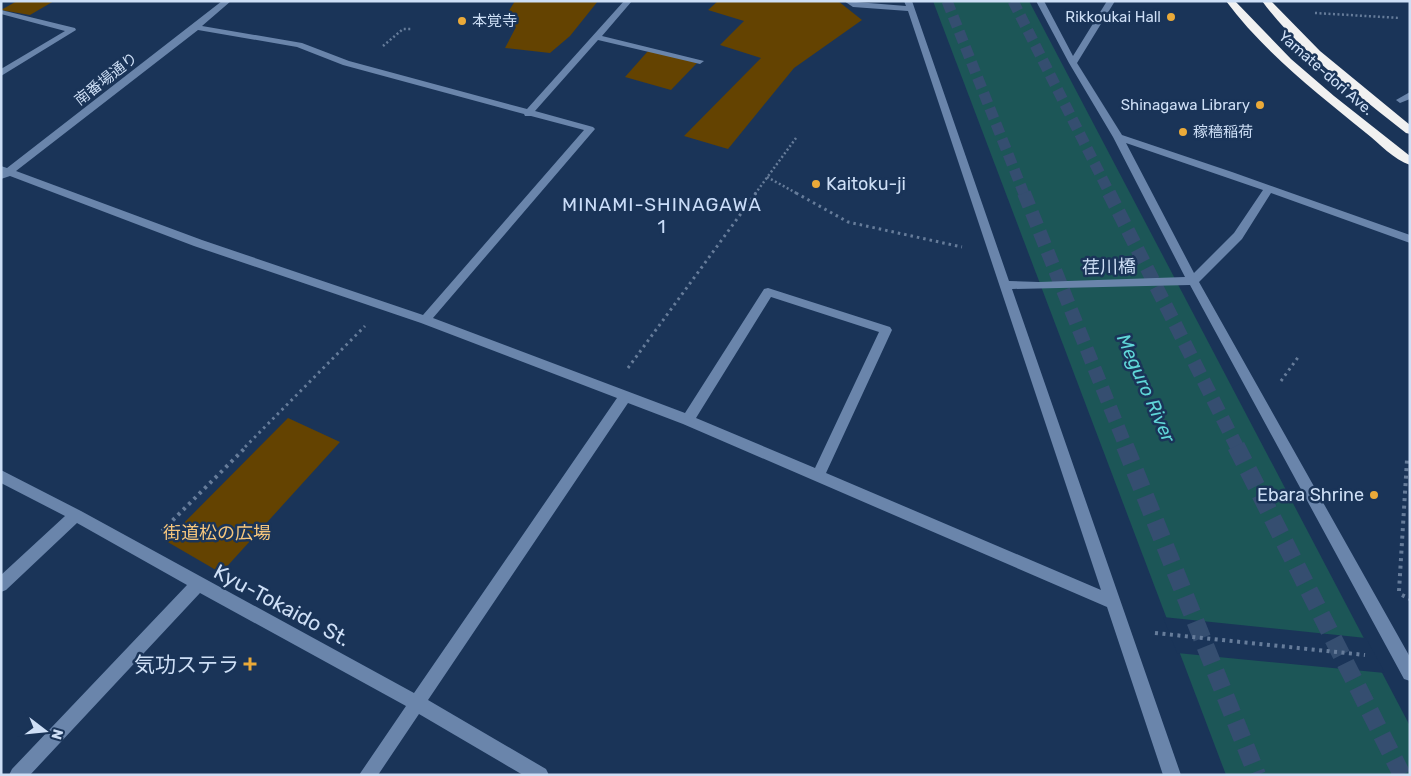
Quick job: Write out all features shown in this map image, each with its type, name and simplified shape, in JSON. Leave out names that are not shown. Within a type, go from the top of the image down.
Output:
[{"type":"highway","name":"Yamate-dori Ave.","points":[[1230,1],[1252,28],[1302,74],[1394,151],[1410,162]]},
{"type":"highway","name":"Yamate-dori Ave.","points":[[1266,1],[1289,29],[1334,69],[1410,131]]},
{"type":"street","name":"南番場通り","points":[[4,172],[196,27],[227,1]]},
{"type":"street","points":[[528,114],[628,1]]},
{"type":"street","points":[[848,1],[853,5],[909,5],[1172,775]]},
{"type":"street","points":[[1040,1],[1073,63],[1118,137],[1193,281],[1410,673]]},
{"type":"street","points":[[1073,63],[1111,1]]},
{"type":"street","points":[[1,12],[72,30],[1,74]]},
{"type":"street","points":[[196,27],[299,45],[346,64],[590,129],[425,320]]},
{"type":"street","points":[[596,37],[700,61]]},
{"type":"street","points":[[1400,100],[1410,95]]},
{"type":"street","points":[[1118,137],[1269,188],[1410,240]]},
{"type":"street","points":[[4,172],[198,243],[425,320],[688,420],[1112,602]]},
{"type":"street","points":[[1193,281],[1238,236],[1269,188]]},
{"type":"street","name":"荏川橋","points":[[1004,285],[1039,286],[1180,283],[1193,281]]},
{"type":"street","points":[[688,420],[768,292],[886,330],[818,476]]},
{"type":"street","points":[[368,775],[619,394]]},
{"type":"street","name":"Kyu-Tokaido St.","points":[[1,476],[142,551],[198,584],[417,703],[540,775]]},
{"type":"street","points":[[1,585],[76,515]]},
{"type":"street","points":[[18,775],[198,584]]},
{"type":"path","points":[[1314,13],[1400,18]]},
{"type":"path","points":[[619,394],[767,177],[796,138]]},
{"type":"path","points":[[767,177],[848,222],[968,248]]},
{"type":"path","points":[[142,551],[384,306]]},
{"type":"path","points":[[1394,645],[1407,460]]},
{"type":"path","points":[[1169,635],[1374,656]]},
{"type":"green space","points":[[17,1],[54,1],[30,15],[1,10]]},
{"type":"green space","points":[[515,1],[598,1],[570,36],[550,53],[505,48],[516,27],[500,25]]},
{"type":"green space","points":[[718,1],[838,1],[862,20],[794,68],[728,149],[684,136],[761,58],[720,45],[744,21],[708,10]]},
{"type":"green space","points":[[648,51],[697,63],[671,90],[625,77]]},
{"type":"green space","name":"街道松の広場","points":[[288,418],[340,442],[221,573],[166,541]]},
{"type":"water","name":"Meguro River","points":[[933,1],[1029,1],[1410,726],[1410,775],[1226,775]]},
{"type":"pier","points":[[1163,617],[1366,638],[1385,673],[1177,653]]},
{"type":"tunnel","points":[[947,1],[1024,194]]},
{"type":"tunnel","points":[[1013,1],[1110,194]]},
{"type":"tunnel","points":[[1024,193],[1126,447]]},
{"type":"tunnel","points":[[1109,193],[1237,447]]},
{"type":"tunnel","points":[[1125,446],[1257,775]]},
{"type":"tunnel","points":[[1236,446],[1402,775]]},
{"type":"place","name":"Rikkoukai Hall","points":[[1171,17]]},
{"type":"place","name":"本覚寺","points":[[462,21]]},
{"type":"place","name":"Shinagawa Library","points":[[1260,105]]},
{"type":"place","name":"稼穡稲荷","points":[[1183,132]]},
{"type":"place","name":"Kaitoku-ji","points":[[816,184]]},
{"type":"place","name":"Ebara Shrine","points":[[1374,495]]},
{"type":"place","name":"気功ステラ","points":[[250,664]]},
{"type":"district","name":"MINAMI-SHINAGAWA 1","points":[[662,215]]}]
